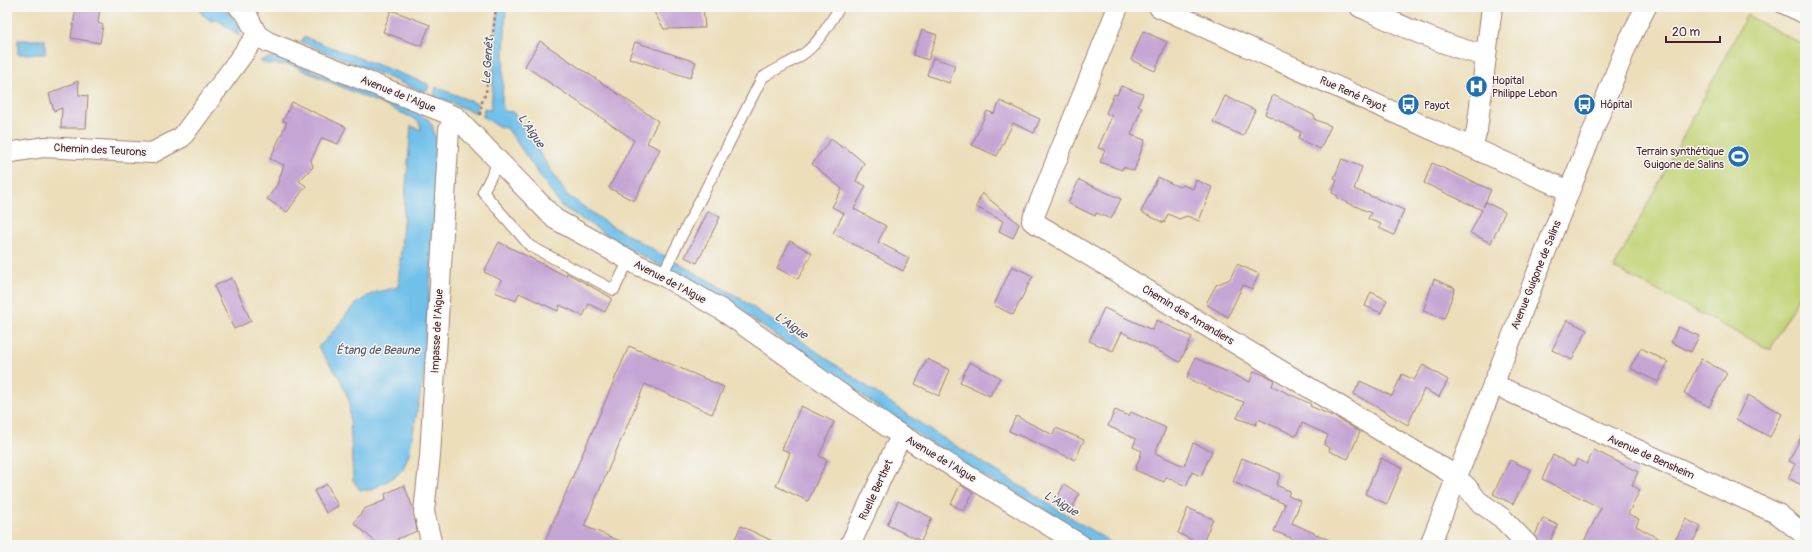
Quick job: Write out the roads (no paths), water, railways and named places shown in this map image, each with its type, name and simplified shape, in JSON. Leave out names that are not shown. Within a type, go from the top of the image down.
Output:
[{"type":"street","points":[[239,7],[247,15],[257,35]]},
{"type":"street","name":"Chemin des Amandiers","points":[[1118,7],[1032,221],[1456,477],[1466,486],[1478,501],[1502,518],[1528,545]]},
{"type":"street","name":"Rue René Payot","points":[[1159,7],[1569,191]]},
{"type":"street","points":[[1472,147],[1477,130],[1492,7]]},
{"type":"street","name":"Avenue Guigone de Salins","points":[[1430,545],[1628,42],[1646,7]]},
{"type":"street","points":[[1367,8],[1431,39],[1462,50],[1486,56]]},
{"type":"street","name":"Avenue de l'Aigue","points":[[257,35],[268,42],[308,59],[456,117],[555,219],[629,260],[662,275],[722,310],[902,436],[1081,545]]},
{"type":"street","name":"Chemin des Teurons","points":[[7,153],[44,147],[152,153],[182,137],[257,35]]},
{"type":"street","name":"Impasse de l'Aigue","points":[[432,545],[424,512],[430,456],[449,129],[456,117]]},
{"type":"street","name":"Avenue de Bensheim","points":[[1493,384],[1778,514],[1805,535]]},
{"type":"street","name":"Ruelle Berthet","points":[[850,545],[902,436]]},
{"type":"lane","points":[[662,275],[762,78],[806,52],[840,7]]},
{"type":"lane","points":[[1780,7],[1805,19]]},
{"type":"lane","points":[[500,161],[483,192],[530,246],[614,290],[629,260]]},
{"type":"water","points":[[198,7],[224,7],[239,26],[239,36],[218,20],[211,21],[202,14]]},
{"type":"water","points":[[498,7],[506,7],[502,102],[504,111],[513,112],[567,195],[608,224],[738,297],[924,426],[1115,545],[1095,545],[923,438],[736,308],[628,248],[561,206],[507,128],[500,127],[483,117],[484,108],[491,110]]},
{"type":"water","points":[[304,37],[428,84],[428,89],[424,92],[301,42]]},
{"type":"water","points":[[18,40],[45,40],[45,54],[18,54]]},
{"type":"water","name":"Étang de Beaune","points":[[271,57],[280,57],[428,119],[433,127],[434,136],[441,139],[423,379],[409,454],[403,469],[396,476],[371,490],[360,490],[353,480],[349,400],[340,379],[318,347],[360,301],[375,293],[398,287],[411,126],[421,130],[421,127],[416,120],[410,117],[291,65],[268,64],[260,61]]},
{"type":"water","points":[[436,87],[478,104],[476,113],[434,96]]},
{"type":"waterway","points":[[350,86],[419,115],[424,122]]},
{"type":"place","name":"Hopital Philippe Lebon","points":[[1476,86]]},
{"type":"place","name":"Hôpital","points":[[1585,104]]},
{"type":"place","name":"Payot","points":[[1409,105]]},
{"type":"place","name":"Terrain synthétique Guigone de Salins","points":[[1739,157]]},
{"type":"water label","name":"Le Genêt","points":[[488,61]]},
{"type":"water label","name":"L'Aigue","points":[[531,131]]},
{"type":"water label","name":"L'Aigue","points":[[791,326]]},
{"type":"water label","name":"L'Aigue","points":[[1061,504]]}]
